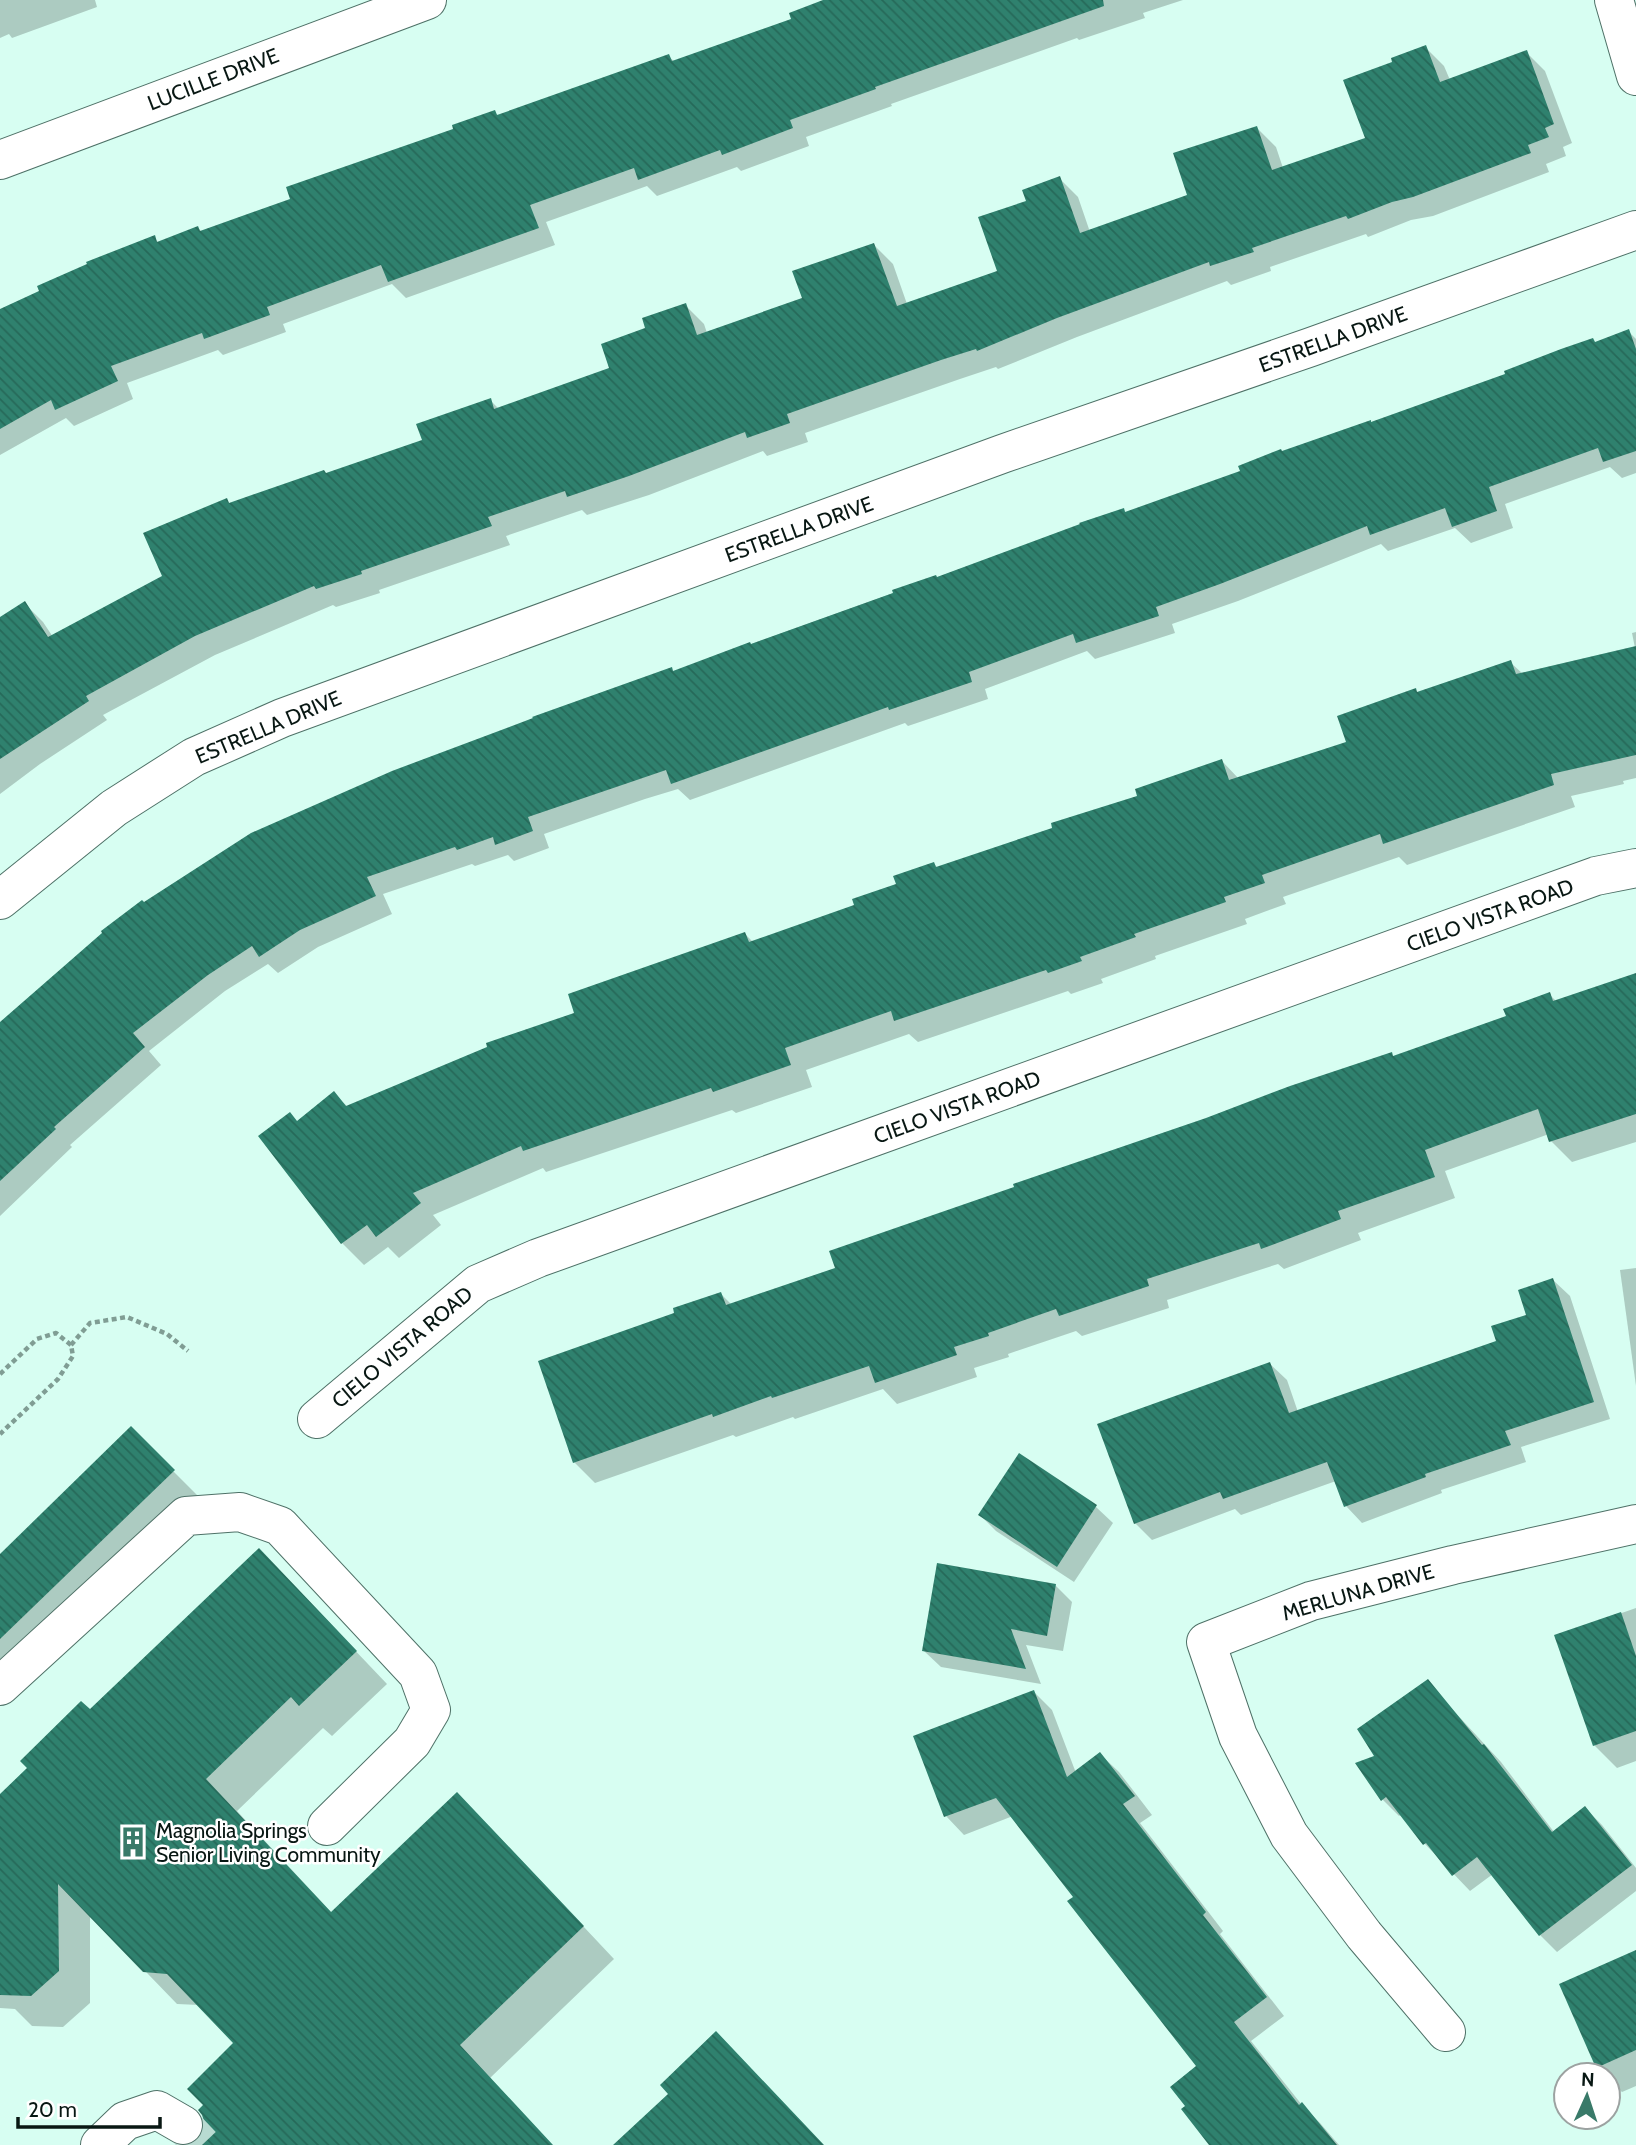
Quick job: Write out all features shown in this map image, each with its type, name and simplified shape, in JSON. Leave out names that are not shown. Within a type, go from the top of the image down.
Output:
[{"type":"street","name":"LUCILLE DRIVE","points":[[0,160],[355,12],[427,0]]},
{"type":"street","points":[[1614,0],[1636,76]]},
{"type":"street","name":"ESTRELLA DRIVE","points":[[0,900],[114,808],[194,757],[282,718],[1002,454],[1636,230]]},
{"type":"street","name":"CIELO VISTA ROAD","points":[[317,1419],[478,1284],[538,1258],[1583,881],[1636,868]]},
{"type":"street","points":[[0,1686],[186,1516],[240,1512],[280,1526],[418,1674],[431,1710],[412,1742],[327,1826]]},
{"type":"street","name":"MERLUNA DRIVE","points":[[1446,2032],[1364,1935],[1289,1835],[1238,1736],[1206,1642],[1311,1601],[1453,1565],[1636,1524]]},
{"type":"street","points":[[100,2145],[125,2121],[157,2110],[183,2125]]},
{"type":"path","points":[[71,1345],[90,1323],[127,1317],[167,1334],[188,1351]]},
{"type":"path","points":[[0,1374],[37,1339],[56,1333],[71,1345],[73,1356],[58,1379],[0,1434]]},
{"type":"building","points":[[823,0],[1103,0],[1104,6],[790,120],[793,128],[722,155],[720,150],[638,180],[634,168],[530,205],[539,228],[388,282],[381,265],[267,307],[270,315],[204,339],[202,333],[111,366],[118,381],[55,410],[51,400],[0,429],[0,309],[39,291],[37,286],[87,264],[86,262],[155,235],[157,242],[198,226],[200,231],[290,199],[286,187],[453,129],[452,125],[495,110],[497,115],[669,54],[672,61],[791,19],[789,13]]},
{"type":"building","points":[[1426,45],[1440,82],[1527,50],[1554,124],[1545,128],[1549,137],[1528,145],[1531,153],[1413,197],[1348,219],[1346,216],[1252,248],[1254,252],[1210,266],[1209,262],[1057,318],[977,351],[976,349],[941,360],[787,414],[790,423],[747,438],[745,432],[567,497],[565,491],[488,517],[492,526],[361,571],[362,574],[316,589],[314,586],[195,636],[86,696],[89,701],[0,759],[0,617],[25,601],[48,637],[162,576],[143,533],[227,498],[229,503],[422,440],[416,424],[491,398],[494,409],[609,368],[601,344],[645,328],[642,318],[686,303],[697,335],[802,298],[792,271],[874,243],[897,306],[997,271],[978,217],[1026,201],[1022,190],[1060,176],[1080,233],[1187,195],[1173,153],[1257,126],[1272,170],[1365,138],[1343,80],[1392,62],[1391,58]]},
{"type":"building","points":[[1629,329],[1636,349],[1636,451],[1603,462],[1598,448],[1489,487],[1497,511],[1452,527],[1445,508],[1370,535],[1367,526],[1156,607],[1159,616],[1076,643],[1073,634],[969,672],[972,682],[889,710],[888,707],[671,784],[666,770],[528,817],[533,831],[495,845],[493,837],[367,877],[376,896],[300,930],[259,957],[252,946],[208,975],[133,1033],[145,1047],[54,1127],[56,1129],[0,1181],[0,1022],[102,933],[101,931],[142,900],[144,902],[251,833],[392,771],[532,717],[672,667],[673,671],[750,642],[751,644],[1079,523],[1124,508],[1125,512],[1240,471],[1238,466],[1281,449],[1282,451],[1371,422],[1505,374],[1504,371],[1561,349],[1593,338],[1595,342]]},
{"type":"building","points":[[1636,646],[1636,755],[1551,774],[1554,785],[1383,844],[1380,834],[1262,875],[1265,883],[1224,897],[1226,902],[1134,934],[1136,937],[1080,957],[1082,961],[1048,973],[1046,970],[894,1021],[891,1011],[785,1048],[791,1065],[713,1092],[711,1088],[523,1151],[521,1146],[413,1193],[421,1203],[376,1237],[367,1225],[341,1244],[258,1136],[290,1112],[297,1121],[334,1091],[346,1106],[487,1047],[486,1043],[574,1013],[568,994],[745,932],[749,942],[854,905],[852,899],[896,884],[893,876],[934,862],[936,867],[1052,828],[1051,823],[1137,796],[1135,789],[1222,759],[1229,780],[1346,742],[1337,716],[1416,688],[1417,692],[1511,660],[1516,674]]},
{"type":"building","points":[[1636,973],[1636,1114],[1549,1142],[1538,1109],[1425,1150],[1435,1177],[1338,1211],[1341,1219],[1261,1249],[1259,1243],[1147,1279],[1149,1286],[1059,1316],[1056,1309],[954,1347],[957,1355],[875,1383],[869,1366],[713,1417],[712,1414],[573,1463],[538,1361],[674,1313],[673,1308],[721,1292],[726,1305],[835,1268],[829,1251],[1290,1086],[1392,1052],[1393,1056],[1506,1016],[1503,1009],[1550,992],[1553,1001]]},
{"type":"building","points":[[1553,1278],[1594,1402],[1505,1431],[1511,1445],[1425,1474],[1426,1477],[1344,1507],[1327,1462],[1223,1499],[1220,1492],[1134,1524],[1097,1424],[1270,1362],[1289,1413],[1496,1341],[1491,1326],[1526,1315],[1518,1290]]},
{"type":"building","points":[[131,1426],[175,1470],[0,1639],[0,1554]]},
{"type":"building","points":[[1019,1453],[1097,1505],[1057,1567],[978,1515]]},
{"type":"building","name":"Magnolia Springs Senior Living Community","points":[[259,1548],[357,1651],[299,1706],[291,1697],[206,1779],[331,1912],[457,1792],[584,1926],[460,2045],[553,2145],[190,2145],[202,2136],[205,2124],[198,2110],[203,2105],[187,2089],[233,2043],[167,1974],[143,1972],[58,1884],[59,1971],[31,1996],[0,1995],[0,1794],[27,1768],[20,1761],[81,1701],[90,1709]]},
{"type":"building","points":[[937,1563],[1056,1584],[1047,1636],[1011,1629],[1026,1669],[922,1651]]},
{"type":"building","points":[[1621,1612],[1636,1656],[1636,1731],[1593,1746],[1554,1635]]},
{"type":"building","points":[[1428,1679],[1482,1745],[1484,1744],[1552,1832],[1585,1806],[1632,1865],[1539,1936],[1477,1857],[1452,1876],[1426,1843],[1423,1845],[1386,1797],[1381,1801],[1355,1763],[1374,1756],[1357,1729]]},
{"type":"building","points":[[1034,1690],[1067,1777],[1100,1752],[1135,1796],[1123,1804],[1206,1912],[1203,1915],[1267,1997],[1234,2022],[1299,2105],[1302,2102],[1337,2145],[1209,2145],[1181,2109],[1185,2106],[1170,2087],[1196,2066],[1067,1901],[1073,1897],[996,1798],[944,1817],[913,1736]]},
{"type":"building","points":[[1636,1950],[1636,2050],[1612,2061],[1593,2061],[1559,1984]]},
{"type":"building","points":[[716,2031],[824,2145],[613,2145],[668,2094],[660,2085]]},
{"type":"tunnel","points":[[183,2125],[202,2145]]},
{"type":"place","name":"Magnolia Springs Senior Living Community","points":[[133,1842]]}]
